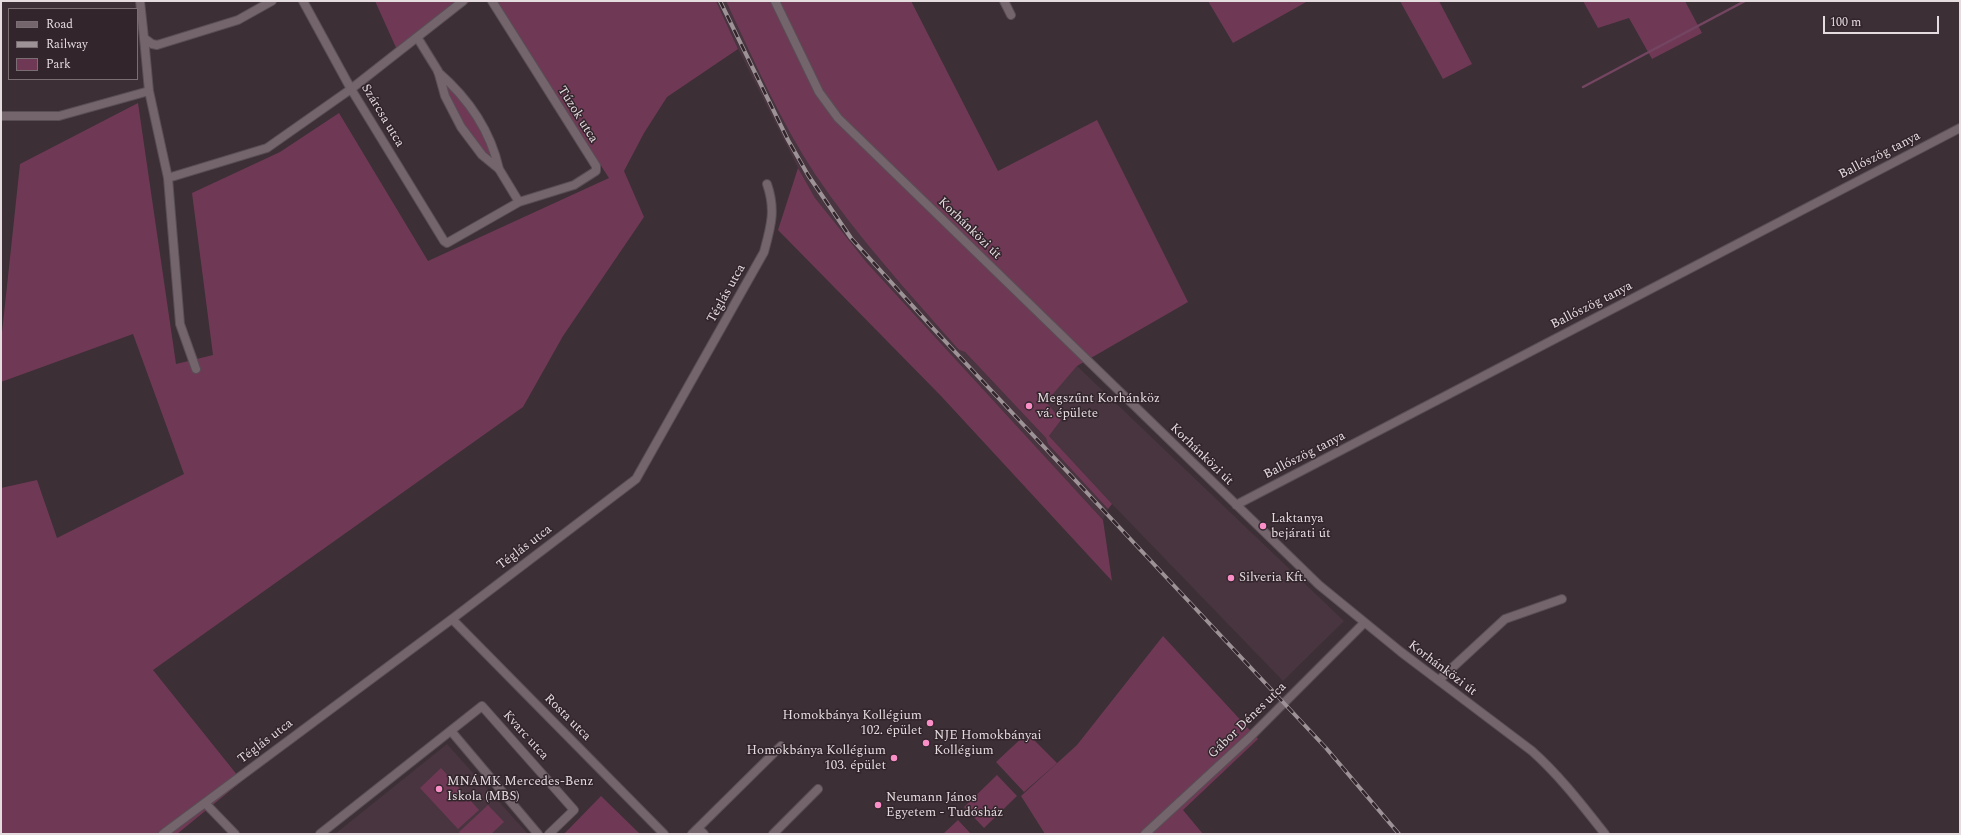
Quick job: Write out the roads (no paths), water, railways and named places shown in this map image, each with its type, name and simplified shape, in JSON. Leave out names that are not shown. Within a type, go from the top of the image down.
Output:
[{"type":"street","points":[[140,1],[149,91],[168,178],[180,324],[196,369]]},
{"type":"street","points":[[144,38],[152,44],[157,45],[238,20],[272,1]]},
{"type":"street","name":"Szárcsa utca","points":[[303,1],[351,89],[444,241]]},
{"type":"street","points":[[168,178],[267,148],[351,89],[463,1]]},
{"type":"street","name":"Túzok utca","points":[[444,241],[450,242],[519,202],[574,185],[596,171],[596,166],[492,1]]},
{"type":"street","name":"Korhánközi út","points":[[775,1],[819,92],[838,118],[1319,585],[1364,623],[1532,751],[1552,769],[1605,834]]},
{"type":"street","points":[[1004,1],[1011,15]]},
{"type":"street","points":[[417,37],[438,71],[456,88],[479,117],[495,150],[499,169]]},
{"type":"street","points":[[438,71],[445,96],[461,127],[482,154],[499,169],[519,202]]},
{"type":"street","points":[[1,116],[59,116],[149,91]]},
{"type":"street","name":"Ballószög tanya","points":[[1236,505],[1960,128]]},
{"type":"street","name":"Téglás utca","points":[[163,834],[452,619],[636,479],[764,252],[773,220],[772,198],[767,184]]},
{"type":"street","points":[[1439,680],[1505,619],[1562,599]]},
{"type":"street","name":"Rosta utca","points":[[452,619],[664,834]]},
{"type":"street","name":"Gábor Dénes utca","points":[[1145,834],[1248,738],[1364,623]]},
{"type":"street","name":"Kvarc utca","points":[[451,731],[482,706],[574,810],[549,834]]},
{"type":"street","points":[[320,834],[451,731],[538,834]]},
{"type":"street","points":[[692,834],[701,831],[781,746]]},
{"type":"street","points":[[773,834],[818,789]]},
{"type":"street","points":[[205,803],[235,834]]},
{"type":"waterway","points":[[1583,87],[1745,1]]},
{"type":"railway","points":[[720,1],[788,140],[808,175],[851,238],[929,324],[1326,748],[1399,834]]},
{"type":"place","name":"Megszűnt Korhánköz vá. épülete","points":[[1029,406]]},
{"type":"place","name":"Laktanya bejárati út","points":[[1263,526]]},
{"type":"place","name":"Silveria Kft.","points":[[1231,578]]},
{"type":"place","name":"Homokbánya Kollégium 102. épület","points":[[930,723]]},
{"type":"place","name":"NJE Homokbányai Kollégium","points":[[926,743]]},
{"type":"place","name":"Homokbánya Kollégium 103. épület","points":[[894,758]]},
{"type":"place","name":"MNÁMK Mercedes-Benz Iskola (MBS)","points":[[439,789]]},
{"type":"place","name":"Neumann János Egyetem - Tudósház","points":[[878,805]]}]
